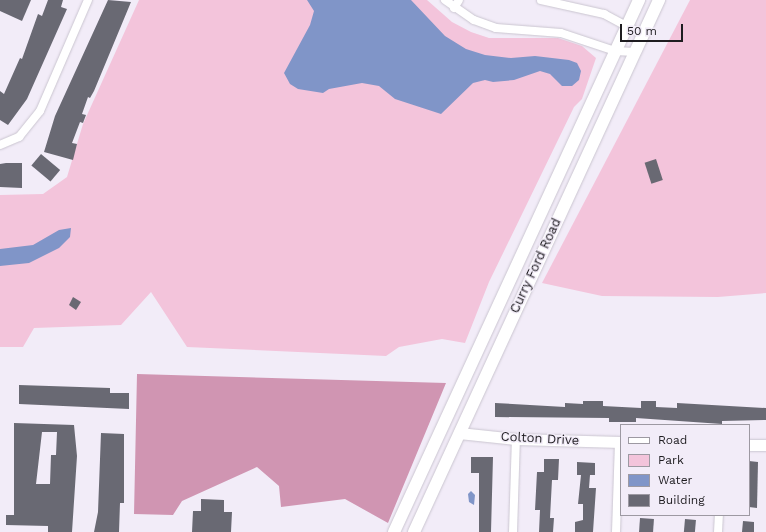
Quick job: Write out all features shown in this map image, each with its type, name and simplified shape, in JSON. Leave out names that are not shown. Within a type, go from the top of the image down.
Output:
[{"type":"main road","name":"Curry Ford Road","points":[[394,532],[639,0]]},
{"type":"main road","name":"Curry Ford Road","points":[[414,532],[659,0]]},
{"type":"main road","points":[[459,433],[458,410],[527,260],[529,239]]},
{"type":"main road","points":[[407,532],[444,449],[444,444],[438,436]]},
{"type":"street","points":[[0,145],[19,136],[40,111],[88,0]]},
{"type":"street","points":[[445,0],[454,8],[474,20],[496,28],[561,33],[616,51],[635,52]]},
{"type":"street","points":[[454,8],[459,0]]},
{"type":"street","points":[[541,0],[580,7],[628,25],[643,35]]},
{"type":"street","name":"Colton Drive","points":[[459,433],[516,439],[620,442]]},
{"type":"street","points":[[513,532],[516,439]]},
{"type":"street","points":[[616,532],[620,442]]},
{"type":"street","points":[[750,445],[766,445]]},
{"type":"street","points":[[718,532],[719,516]]},
{"type":"green space","points":[[139,0],[427,0],[452,22],[471,32],[489,38],[558,38],[582,46],[596,58],[582,99],[574,107],[489,282],[465,343],[442,339],[399,347],[386,356],[187,347],[151,292],[121,325],[34,328],[23,347],[0,347],[0,195],[43,194],[67,177],[83,124]]},
{"type":"green space","points":[[690,0],[766,0],[766,293],[718,297],[602,296],[542,283]]},
{"type":"shaded area","points":[[137,374],[446,383],[388,523],[345,499],[281,507],[279,486],[257,467],[182,501],[173,515],[134,514]]},
{"type":"water","points":[[307,0],[411,0],[445,36],[466,49],[485,55],[511,58],[535,56],[569,60],[577,63],[581,71],[579,80],[572,86],[562,86],[550,74],[540,71],[514,80],[493,82],[485,80],[473,83],[441,114],[395,99],[379,86],[362,83],[329,89],[323,93],[298,89],[290,84],[284,73],[310,25],[314,11]]},
{"type":"water","points":[[71,228],[70,237],[59,248],[29,263],[0,266],[0,249],[33,245],[59,230]]},
{"type":"water","points":[[471,491],[475,495],[474,505],[469,502],[468,494]]},
{"type":"building","points":[[0,0],[31,0],[22,21],[0,11]]},
{"type":"building","points":[[48,0],[63,0],[61,7],[67,9],[27,99],[8,125],[0,120],[0,91],[4,94],[20,58],[22,59],[38,14],[42,16]]},
{"type":"building","points":[[108,0],[131,2],[94,91],[90,98],[88,97],[82,114],[86,115],[83,123],[80,122],[72,143],[77,144],[73,160],[44,152],[55,116]]},
{"type":"building","points":[[41,154],[60,170],[51,182],[31,165]]},
{"type":"building","points":[[656,159],[663,180],[651,184],[645,163]]},
{"type":"building","points":[[22,163],[22,188],[0,187],[0,164]]},
{"type":"building","points":[[73,297],[81,302],[76,310],[69,305]]},
{"type":"building","points":[[19,385],[110,388],[110,393],[129,393],[129,409],[19,404]]},
{"type":"building","points":[[583,401],[603,401],[603,406],[641,408],[641,401],[656,401],[656,407],[677,408],[677,403],[766,408],[766,420],[722,421],[722,424],[636,418],[636,422],[609,422],[609,418],[495,417],[495,403],[565,407],[565,403],[583,404]]},
{"type":"building","points":[[14,423],[74,425],[77,456],[72,532],[48,532],[48,526],[6,525],[6,515],[14,515]],"holes":[[[42,432],[57,432],[56,455],[51,455],[50,484],[36,484]]]},
{"type":"building","points":[[101,433],[124,434],[124,503],[120,503],[119,532],[94,532],[98,512]]},
{"type":"building","points":[[471,457],[493,457],[491,532],[479,532],[479,473],[471,473]]},
{"type":"building","points":[[544,459],[559,459],[558,480],[552,480],[550,518],[554,518],[553,532],[539,532],[540,510],[535,510],[537,472],[544,472]]},
{"type":"building","points":[[750,461],[758,462],[757,508],[750,507]]},
{"type":"building","points":[[577,462],[595,463],[595,475],[590,475],[589,488],[596,488],[593,532],[575,532],[575,522],[583,520],[583,504],[578,504],[581,475],[577,475]]},
{"type":"building","points":[[201,499],[224,500],[224,512],[232,512],[231,532],[192,532],[193,511],[201,511]]},
{"type":"building","points":[[640,518],[654,519],[653,532],[639,532]]},
{"type":"building","points":[[685,519],[696,520],[695,532],[684,532]]},
{"type":"building","points":[[743,521],[754,522],[754,532],[742,532]]}]
